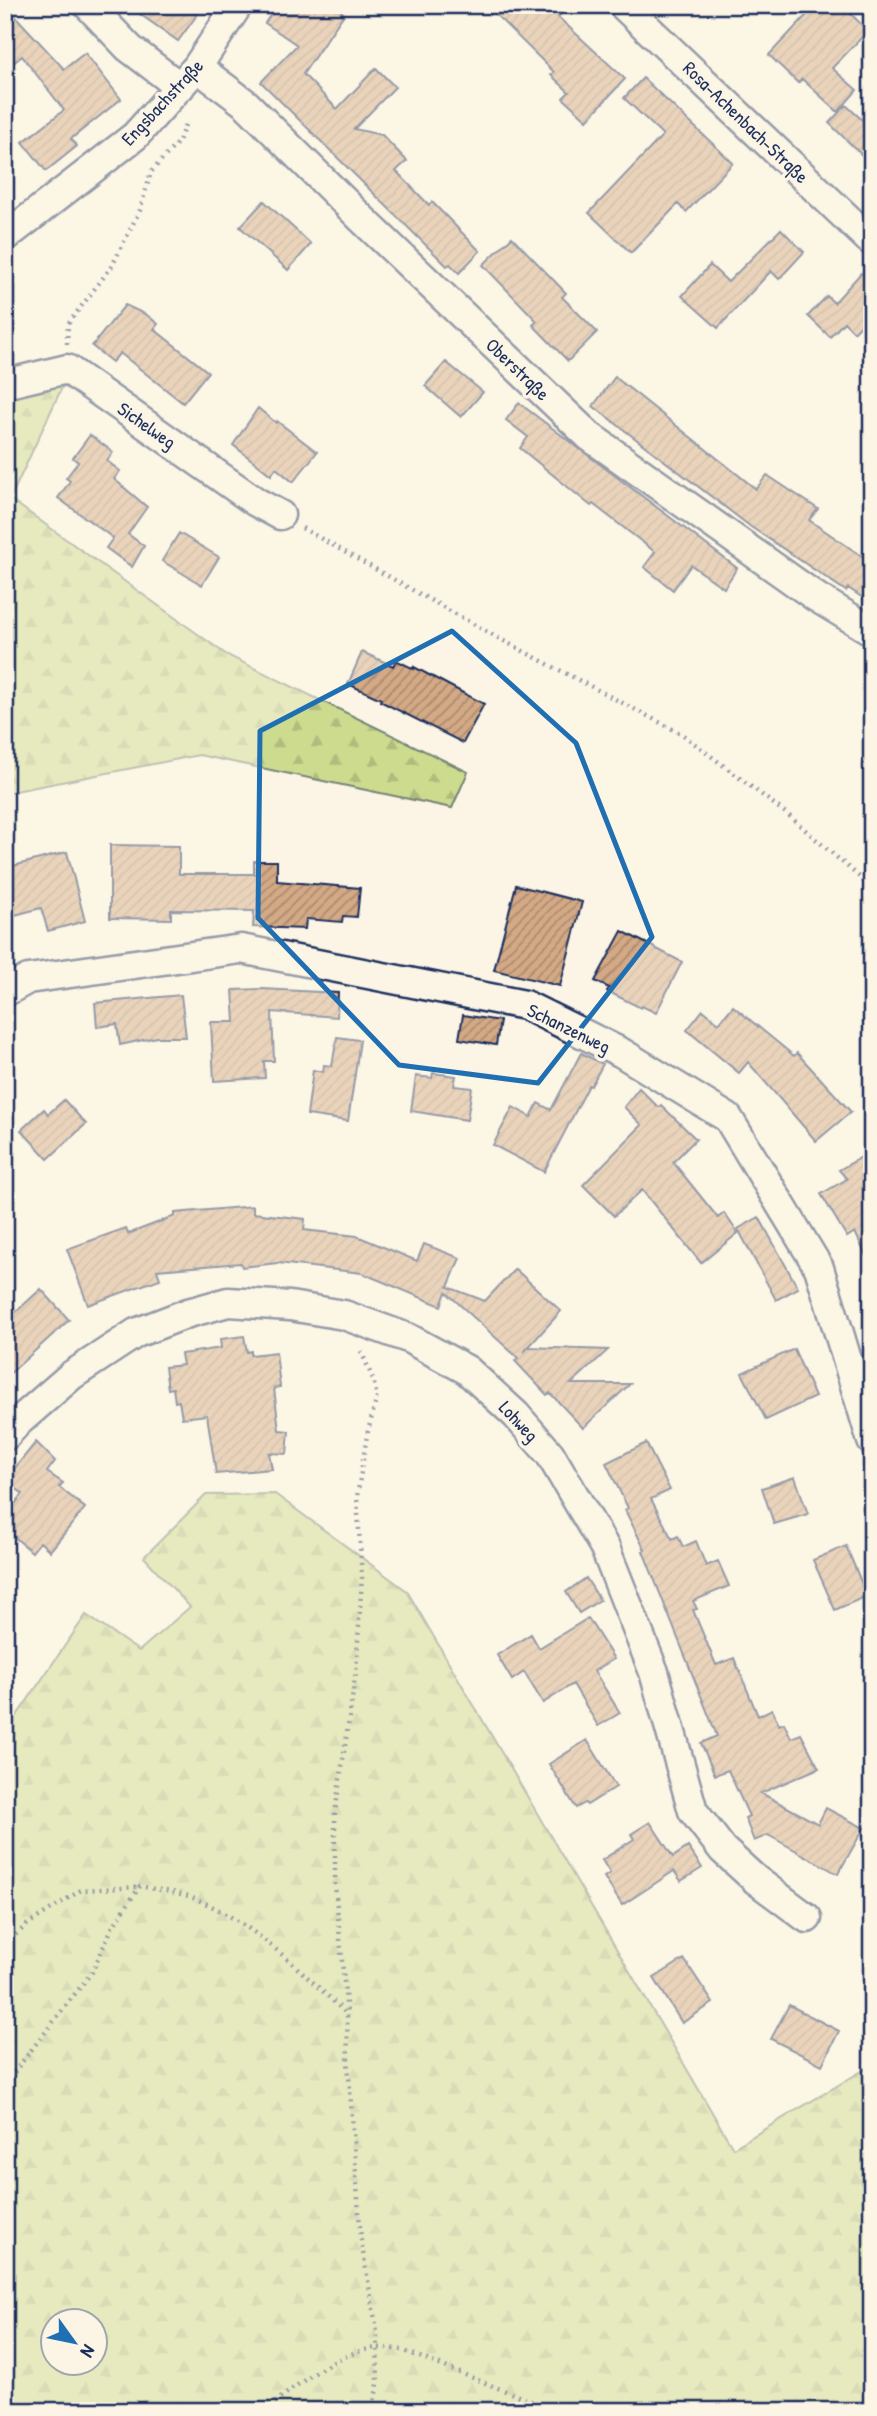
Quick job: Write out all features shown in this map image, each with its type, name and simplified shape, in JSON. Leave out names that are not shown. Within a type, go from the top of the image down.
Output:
[{"type":"street","name":"Engsbachstraße","points":[[5,237],[135,136],[188,77],[238,5]]},
{"type":"street","name":"Rosa-Achenbach-Straße","points":[[623,5],[871,239]]},
{"type":"street","name":"Oberstraße","points":[[87,6],[129,48],[246,104],[589,436],[816,597],[872,631]]},
{"type":"street","points":[[5,384],[67,369]]},
{"type":"street","name":"Sichelweg","points":[[67,369],[256,502],[280,515]]},
{"type":"street","name":"Schanzenweg","points":[[5,992],[28,979],[241,949],[525,1005],[622,1054],[728,1118],[819,1268],[872,1441]]},
{"type":"street","name":"Lohweg","points":[[5,1436],[72,1375],[136,1333],[188,1312],[228,1302],[290,1306],[344,1315],[408,1338],[467,1370],[516,1415],[550,1454],[605,1548],[654,1672],[693,1811],[723,1850],[807,1918]]},
{"type":"path","points":[[67,369],[68,324],[112,266],[140,210],[151,172],[179,141],[187,118]]},
{"type":"path","points":[[280,515],[499,639],[682,734],[787,814],[872,888]]},
{"type":"path","points":[[344,1315],[373,1379],[377,1397],[367,1435],[357,1497],[362,1577],[356,1672],[335,1813],[335,1885],[347,2014],[361,2241],[377,2331],[378,2384],[372,2411]]},
{"type":"path","points":[[5,1944],[27,1924],[81,1890],[140,1886],[187,1896],[231,1918],[270,1944],[347,2014]]},
{"type":"path","points":[[5,2099],[15,2071],[92,1972],[112,1928],[140,1886]]},
{"type":"path","points":[[264,2411],[327,2366],[354,2353],[377,2347],[402,2350],[556,2411]]},
{"type":"highlighted area","points":[[452,631],[576,743],[652,937],[538,1083],[399,1065],[258,918],[260,731]]},
{"type":"green space","points":[[64,383],[10,499],[227,655],[468,772],[452,808],[199,755],[5,793],[5,400],[11,396]]},
{"type":"green space","points":[[275,1494],[407,1591],[733,2148],[872,2065],[872,2411],[5,2411],[5,1733],[86,1615],[139,1651],[190,1607],[144,1557],[206,1495]]},
{"type":"building","points":[[5,5],[64,69],[85,53],[121,99],[71,139],[77,146],[46,171],[23,142],[64,110],[22,56],[5,70]]},
{"type":"building","points":[[127,5],[183,5],[197,15],[178,41]]},
{"type":"building","points":[[277,5],[345,5],[341,11],[344,14],[303,74],[337,109],[376,68],[395,87],[354,129],[382,135],[407,161],[396,171],[429,205],[432,202],[480,251],[459,273],[450,264],[447,266],[261,82],[297,45],[265,23]]},
{"type":"building","points":[[486,5],[569,5],[558,17],[625,79],[587,120],[563,98],[569,92],[551,75],[554,72]]},
{"type":"building","points":[[816,5],[842,5],[868,31],[832,68],[857,90],[838,112],[802,79],[798,83],[769,55]]},
{"type":"building","points":[[643,78],[733,163],[686,212],[678,204],[631,253],[589,213],[663,135],[624,98]]},
{"type":"building","points":[[846,105],[872,129],[872,165],[829,123]]},
{"type":"building","points":[[264,201],[311,244],[288,270],[240,227]]},
{"type":"building","points":[[781,229],[804,252],[779,279],[771,271],[718,328],[682,296],[710,265],[728,282]]},
{"type":"building","points":[[512,237],[566,293],[562,297],[597,332],[568,361],[533,325],[537,321],[483,265]]},
{"type":"building","points":[[861,273],[872,284],[872,313],[854,332],[844,322],[830,337],[808,316],[827,296],[834,303]]},
{"type":"building","points":[[125,305],[147,315],[158,324],[154,329],[208,372],[183,403],[120,353],[112,362],[92,346]]},
{"type":"building","points":[[446,362],[483,392],[461,417],[425,386]]},
{"type":"building","points":[[615,377],[756,489],[767,475],[818,509],[809,520],[872,563],[872,604],[848,588],[846,591],[751,527],[593,406]]},
{"type":"building","points":[[519,403],[737,568],[724,588],[691,565],[673,590],[644,567],[655,552],[593,504],[591,506],[520,448],[528,437],[506,420]]},
{"type":"building","points":[[258,408],[317,452],[293,482],[276,468],[271,475],[233,445]]},
{"type":"building","points":[[90,435],[113,452],[107,461],[120,471],[114,479],[147,507],[128,534],[144,546],[132,567],[106,548],[113,538],[58,498],[70,481],[66,478],[78,462],[73,458]]},
{"type":"building","points":[[179,533],[219,557],[202,585],[162,561]]},
{"type":"building","points":[[362,652],[393,666],[396,660],[414,667],[484,704],[463,743],[348,684]]},
{"type":"building","points":[[110,845],[179,846],[179,874],[254,874],[254,861],[277,861],[277,881],[360,888],[357,917],[343,916],[342,922],[306,919],[305,929],[253,927],[254,911],[171,910],[171,919],[110,918]]},
{"type":"building","points":[[67,852],[85,921],[48,931],[41,908],[15,915],[5,880],[5,868]]},
{"type":"building","points":[[516,885],[582,902],[560,986],[494,970]]},
{"type":"building","points":[[622,931],[682,962],[656,1013],[607,991],[609,988],[595,981]]},
{"type":"building","points":[[233,990],[338,993],[337,1017],[272,1012],[274,1061],[264,1061],[265,1078],[214,1081],[211,1022],[235,1022]]},
{"type":"building","points":[[181,995],[186,1037],[157,1037],[120,1045],[117,1024],[97,1027],[95,1003]]},
{"type":"building","points":[[733,1006],[794,1056],[797,1053],[851,1112],[816,1141],[748,1062],[739,1073],[687,1030],[703,1010],[719,1023]]},
{"type":"building","points":[[463,1015],[500,1021],[496,1045],[459,1039]]},
{"type":"building","points":[[337,1037],[360,1040],[348,1121],[307,1115],[313,1070],[323,1072],[324,1065],[332,1066]]},
{"type":"building","points":[[581,1053],[603,1064],[591,1086],[589,1085],[544,1172],[493,1145],[513,1107],[531,1117],[538,1103],[551,1110]]},
{"type":"building","points":[[433,1073],[456,1076],[454,1086],[472,1088],[467,1120],[411,1111],[416,1076],[432,1078]]},
{"type":"building","points":[[639,1088],[696,1139],[673,1162],[718,1218],[724,1213],[738,1233],[701,1263],[642,1190],[614,1216],[583,1185],[642,1125],[624,1107]]},
{"type":"building","points":[[64,1100],[86,1124],[48,1159],[21,1130],[44,1109],[48,1114]]},
{"type":"building","points":[[872,1151],[872,1269],[855,1232],[847,1237],[821,1194],[847,1179],[839,1170]]},
{"type":"building","points":[[253,1206],[253,1213],[305,1219],[304,1230],[357,1236],[417,1261],[424,1244],[460,1258],[448,1287],[485,1301],[515,1269],[561,1311],[528,1347],[608,1350],[571,1384],[630,1384],[583,1428],[515,1361],[518,1358],[446,1292],[441,1306],[362,1273],[278,1263],[242,1267],[241,1263],[157,1270],[160,1279],[88,1305],[67,1249],[126,1228],[128,1234],[175,1216],[175,1213]]},
{"type":"building","points":[[759,1217],[798,1288],[776,1300],[738,1229]]},
{"type":"building","points":[[41,1289],[69,1320],[5,1378],[5,1322]]},
{"type":"building","points":[[244,1336],[247,1352],[251,1351],[251,1355],[276,1352],[280,1387],[274,1388],[279,1430],[289,1431],[287,1454],[269,1453],[272,1469],[216,1474],[207,1415],[182,1418],[179,1401],[175,1402],[173,1388],[168,1389],[165,1367],[183,1365],[181,1354],[221,1348],[220,1339]]},
{"type":"building","points":[[794,1349],[815,1397],[766,1420],[742,1373]]},
{"type":"building","points":[[36,1442],[55,1461],[47,1472],[63,1483],[59,1487],[85,1508],[50,1551],[40,1542],[32,1552],[5,1529],[5,1516],[23,1494],[5,1480]]},
{"type":"building","points":[[646,1443],[670,1490],[651,1499],[672,1539],[678,1536],[683,1547],[696,1541],[706,1566],[718,1561],[729,1586],[693,1601],[697,1609],[693,1610],[716,1665],[734,1658],[758,1716],[772,1709],[779,1725],[784,1723],[791,1738],[801,1734],[819,1768],[761,1793],[818,1824],[826,1808],[864,1828],[838,1874],[768,1835],[754,1841],[745,1818],[749,1816],[728,1770],[715,1775],[701,1743],[717,1736],[643,1551],[645,1550],[625,1510],[628,1508],[606,1463]]},
{"type":"building","points":[[795,1477],[808,1514],[774,1524],[762,1488]]},
{"type":"building","points":[[846,1546],[867,1596],[835,1610],[813,1560]]},
{"type":"building","points":[[586,1578],[600,1600],[579,1613],[566,1592]]},
{"type":"building","points":[[588,1618],[614,1659],[594,1671],[620,1713],[598,1726],[573,1684],[543,1703],[524,1672],[512,1680],[497,1655],[531,1634],[539,1648]]},
{"type":"building","points":[[587,1740],[616,1787],[587,1805],[585,1803],[576,1808],[549,1764]]},
{"type":"building","points":[[650,1822],[673,1857],[688,1847],[702,1868],[681,1881],[674,1871],[622,1905],[604,1877],[610,1873],[602,1860],[634,1839],[631,1834]]},
{"type":"building","points":[[684,1959],[713,2003],[682,2023],[654,1978]]},
{"type":"building","points":[[789,2005],[839,2031],[822,2065],[771,2039]]}]
